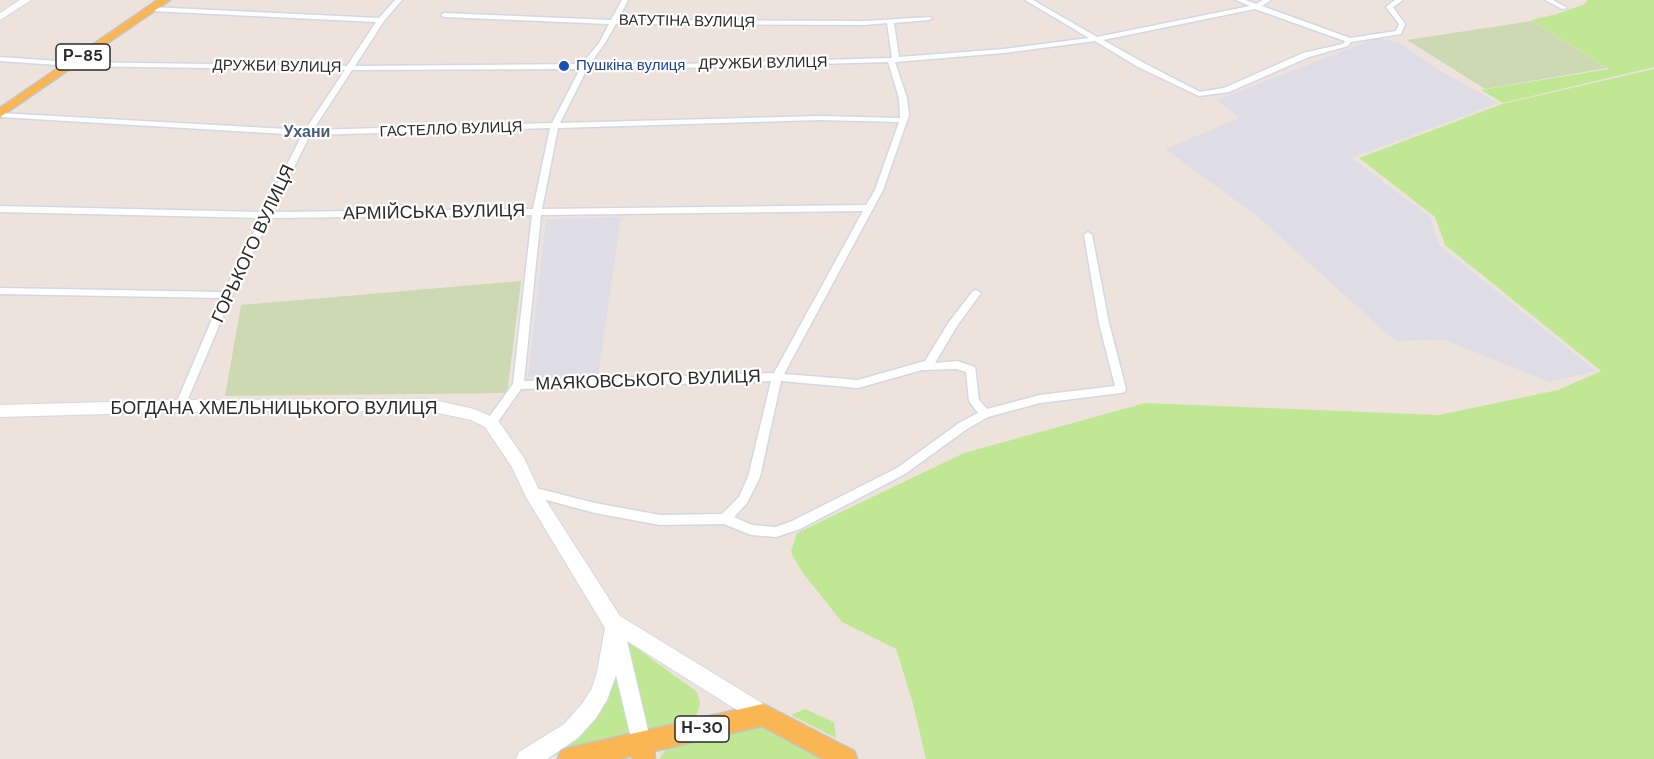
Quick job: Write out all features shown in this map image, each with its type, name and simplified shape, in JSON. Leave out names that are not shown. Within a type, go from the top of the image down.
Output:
[{"type":"main road","name":"Р-85","points":[[0,114],[165,0]]},
{"type":"main road","name":"Н-30","points":[[569,759],[643,751],[763,715]]},
{"type":"main road","points":[[763,715],[846,759]]},
{"type":"street","points":[[0,17],[26,0]]},
{"type":"street","name":"ГОРЬКОГО ВУЛИЦЯ","points":[[180,406],[226,295],[307,133],[381,20],[399,0]]},
{"type":"street","points":[[625,0],[602,43],[585,66],[554,127],[537,211],[518,385],[491,423],[518,463],[532,492],[613,622],[643,751]]},
{"type":"street","points":[[1028,0],[1141,65],[1199,94],[1226,90],[1306,56],[1346,45],[1349,40]]},
{"type":"street","points":[[1239,0],[1349,40],[1399,33],[1402,24],[1389,7],[1400,0]]},
{"type":"street","name":"ДРУЖБИ ВУЛИЦЯ","points":[[0,59],[72,64],[349,68],[792,64],[1004,51],[1097,39],[1255,7],[1268,0]]},
{"type":"street","points":[[1548,0],[1564,8]]},
{"type":"street","points":[[151,9],[381,20]]},
{"type":"street","name":"ВАТУТІНА ВУЛИЦЯ","points":[[444,15],[613,21],[890,22],[929,18]]},
{"type":"street","name":"МАЯКОВСЬКОГО ВУЛИЦЯ","points":[[724,519],[743,500],[754,477],[777,376],[867,208],[879,190],[905,115],[894,59],[890,22]]},
{"type":"street","name":"ГАСТЕЛЛО ВУЛИЦЯ","points":[[0,114],[307,133],[554,127],[579,123],[629,124],[820,118],[902,120]]},
{"type":"street","name":"АРМІЙСЬКА ВУЛИЦЯ","points":[[0,209],[265,215],[867,208]]},
{"type":"street","points":[[532,492],[595,508],[660,520],[724,519],[751,530],[776,532],[796,525],[901,471],[963,426],[985,414],[1040,399],[1121,389],[1104,323],[1088,235]]},
{"type":"street","points":[[0,291],[226,295]]},
{"type":"street","name":"МАЯКОВСЬКОГО ВУЛИЦЯ","points":[[908,371],[928,364],[976,293]]},
{"type":"street","name":"МАЯКОВСЬКОГО ВУЛИЦЯ","points":[[518,385],[777,376],[858,384],[937,365],[957,365],[971,370],[974,401],[985,414]]},
{"type":"street","name":"БОГДАНА ХМЕЛЬНИЦЬКОГО ВУЛИЦЯ","points":[[0,411],[180,406],[429,405],[474,415],[491,423]]},
{"type":"street","points":[[613,622],[763,715]]},
{"type":"street","points":[[526,759],[571,731],[589,711],[600,693],[607,672],[613,622]]},
{"type":"shaded area","points":[[1376,38],[1400,43],[1436,68],[1498,103],[1352,158],[1430,217],[1439,245],[1596,371],[1550,382],[1445,340],[1395,341],[1257,216],[1165,149],[1239,118],[1217,100]]},
{"type":"shaded area","points":[[621,217],[598,376],[528,377],[546,219]]},
{"type":"green space","points":[[1588,0],[1654,0],[1654,67],[1503,103],[1481,90],[1609,69],[1531,20],[1557,14],[1585,4]]},
{"type":"green space","points":[[1532,21],[1607,68],[1485,89],[1407,40]]},
{"type":"green space","points":[[1654,69],[1654,759],[926,759],[912,700],[896,649],[842,622],[802,572],[791,552],[797,533],[964,453],[1145,403],[1439,415],[1558,390],[1601,371],[1445,245],[1435,217],[1359,158],[1502,104]]},
{"type":"green space","points":[[521,281],[507,393],[225,396],[241,305]]},
{"type":"green space","points":[[627,641],[697,692],[700,703],[697,714],[689,724],[648,736]]},
{"type":"green space","points":[[615,660],[630,740],[539,759],[553,753]]},
{"type":"green space","points":[[805,709],[834,722],[836,738],[791,715]]},
{"type":"green space","points":[[762,726],[826,759],[659,759],[667,748],[683,742]]},
{"type":"place","name":"Пушкіна вулиця","points":[[564,66]]},
{"type":"district","name":"Ухани","points":[[307,133]]}]
